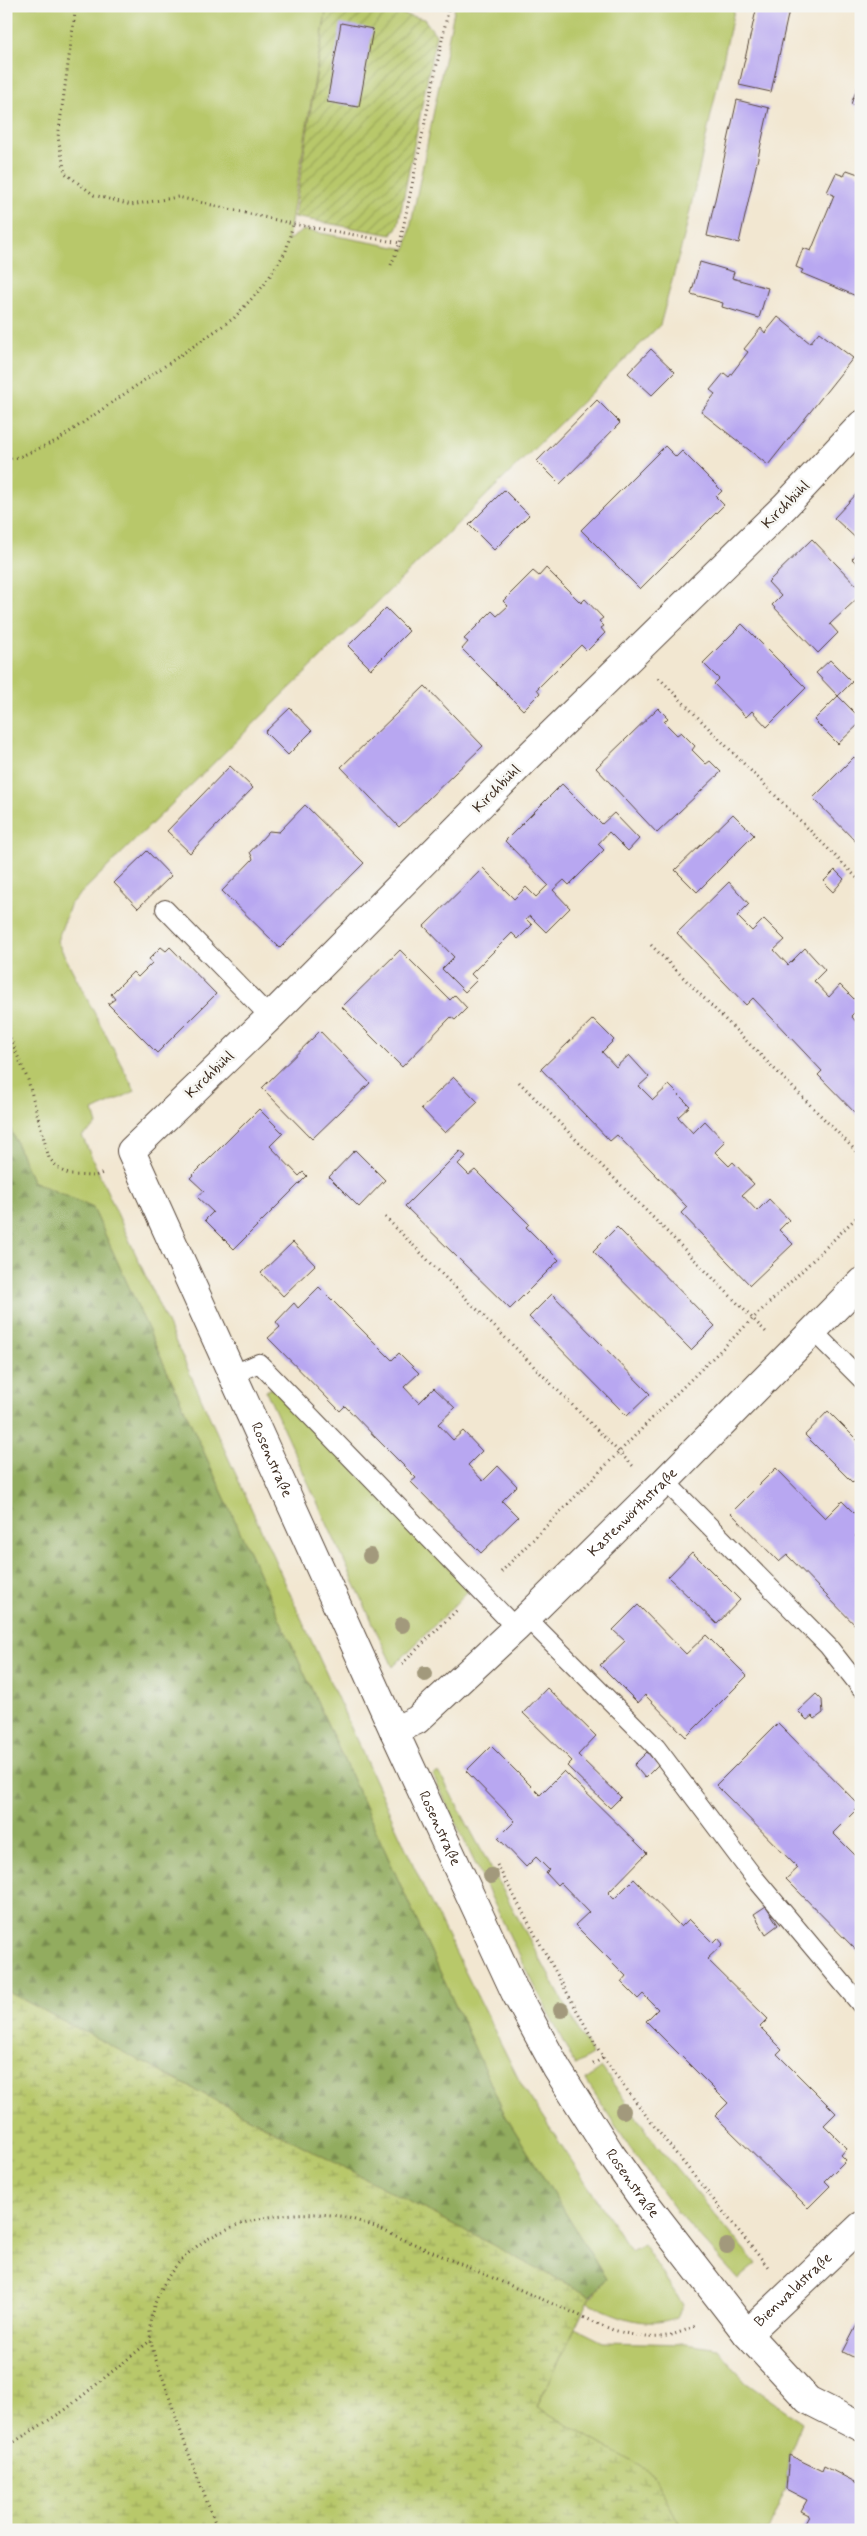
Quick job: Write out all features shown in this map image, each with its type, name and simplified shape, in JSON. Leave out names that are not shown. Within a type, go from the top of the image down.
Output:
[{"type":"street","name":"Kirchbühl","points":[[134,1156],[270,1017],[634,653],[786,506],[861,425]]},
{"type":"street","name":"Rosenstraße","points":[[134,1156],[372,1683],[515,1992],[557,2068],[638,2193],[728,2312],[808,2400],[861,2427]]},
{"type":"street","name":"Kastenwörthstraße","points":[[394,1731],[417,1720],[521,1623],[661,1485],[861,1282]]},
{"type":"street","name":"Bienwaldstraße","points":[[747,2334],[861,2226]]},
{"type":"lane","points":[[165,909],[270,1017]]},
{"type":"lane","points":[[813,1331],[861,1379]]},
{"type":"lane","points":[[234,1374],[259,1363],[480,1590],[521,1623],[656,1746],[753,1876],[861,2005]]},
{"type":"lane","points":[[661,1485],[828,1646],[861,1688]]},
{"type":"path","points":[[76,6],[58,137],[65,173],[94,195],[131,205],[178,197],[234,208],[293,224],[400,243]]},
{"type":"path","points":[[391,265],[400,243],[449,6]]},
{"type":"path","points":[[6,459],[19,457],[58,440],[234,318],[264,285],[286,251],[293,224]]},
{"type":"path","points":[[634,653],[861,882]]},
{"type":"path","points":[[650,945],[861,1156]]},
{"type":"path","points":[[6,1029],[28,1080],[50,1158],[60,1170],[71,1175],[95,1176],[134,1156]]},
{"type":"path","points":[[519,1082],[753,1318],[788,1356]]},
{"type":"path","points":[[372,1683],[392,1674],[480,1590],[861,1213]]},
{"type":"path","points":[[385,1216],[620,1452],[661,1485]]},
{"type":"path","points":[[493,1859],[603,2058],[657,2130],[790,2294]]},
{"type":"path","points":[[218,2530],[181,2436],[151,2340],[151,2320],[156,2300],[174,2268],[200,2242],[233,2227],[268,2216],[303,2213],[341,2216],[375,2227],[613,2330],[644,2338],[672,2336],[728,2312]]},
{"type":"path","points":[[6,2447],[65,2410],[151,2340]]},
{"type":"green space","points":[[6,6],[327,6],[288,240],[304,230],[406,249],[455,6],[735,6],[685,233],[660,325],[71,903],[57,941],[135,1091],[93,1111],[97,1125],[82,1136],[427,1895],[521,2084],[631,2251],[643,2244],[683,2305],[677,2317],[665,2321],[643,2322],[631,2320],[587,2302],[606,2279],[505,2115],[93,1208],[32,1181],[6,1118]]},
{"type":"green space","points":[[327,6],[399,6],[398,13],[424,19],[436,35],[398,225],[392,235],[294,217]]},
{"type":"green space","points":[[6,1118],[32,1181],[93,1208],[505,2115],[606,2279],[590,2296],[6,1991]]},
{"type":"green space","points":[[274,1387],[470,1589],[393,1667],[266,1391]]},
{"type":"green space","points":[[439,1772],[592,2055],[575,2065],[514,1945],[433,1775]]},
{"type":"green space","points":[[6,1991],[590,2296],[537,2407],[653,2474],[679,2523],[677,2530],[6,2530]]},
{"type":"green space","points":[[602,2068],[652,2139],[756,2264],[738,2279],[679,2214],[632,2151],[586,2080]]},
{"type":"green space","points":[[575,2328],[603,2342],[686,2344],[719,2349],[745,2382],[802,2422],[789,2455],[786,2489],[768,2530],[677,2530],[679,2523],[537,2407]]},
{"type":"building","points":[[757,6],[790,6],[771,92],[739,85]]},
{"type":"building","points":[[341,23],[373,29],[359,107],[327,102]]},
{"type":"building","points":[[858,86],[861,87],[861,112],[857,110],[858,107],[851,104]]},
{"type":"building","points":[[737,100],[769,108],[739,243],[707,236]]},
{"type":"building","points":[[847,170],[861,175],[861,298],[801,273],[803,270],[796,267],[803,248],[811,251],[834,195],[827,192],[836,173],[844,176]]},
{"type":"building","points":[[700,262],[734,272],[732,278],[768,288],[759,318],[722,307],[723,303],[691,294]]},
{"type":"building","points":[[778,317],[810,343],[819,332],[853,358],[768,465],[701,412],[715,394],[710,390],[724,373],[729,377],[748,352],[744,349],[761,328],[765,333]]},
{"type":"building","points":[[651,349],[675,372],[652,395],[628,373]]},
{"type":"building","points":[[597,400],[620,423],[560,484],[537,461]]},
{"type":"building","points":[[665,446],[676,457],[682,451],[722,491],[716,497],[724,505],[640,589],[581,530]]},
{"type":"building","points":[[861,489],[861,543],[834,518]]},
{"type":"building","points":[[504,490],[529,515],[494,550],[469,525]]},
{"type":"building","points":[[812,539],[861,590],[861,595],[830,624],[838,633],[818,653],[772,605],[781,596],[768,582]]},
{"type":"building","points":[[861,549],[861,567],[852,559]]},
{"type":"building","points":[[546,568],[581,603],[585,599],[603,618],[599,621],[604,626],[601,628],[605,633],[587,651],[581,645],[537,689],[540,693],[523,710],[462,649],[468,642],[464,639],[492,611],[497,616],[508,606],[503,601],[533,571],[539,576]]},
{"type":"building","points":[[386,608],[409,631],[371,669],[348,646]]},
{"type":"building","points":[[742,624],[806,688],[767,727],[752,711],[746,717],[714,684],[719,679],[703,663]]},
{"type":"building","points":[[830,660],[852,682],[838,696],[816,673]]},
{"type":"building","points":[[425,686],[483,746],[399,827],[341,767]]},
{"type":"building","points":[[838,696],[861,719],[861,722],[838,744],[814,720]]},
{"type":"building","points":[[290,708],[312,731],[288,755],[265,732]]},
{"type":"building","points":[[658,708],[668,718],[664,722],[677,735],[681,732],[695,746],[692,750],[706,764],[710,761],[721,772],[657,833],[596,768]]},
{"type":"building","points":[[854,757],[861,764],[861,847],[813,798]]},
{"type":"building","points":[[230,766],[253,788],[190,853],[167,831]]},
{"type":"building","points":[[562,784],[602,824],[614,813],[639,839],[628,851],[609,832],[598,844],[604,850],[569,885],[564,880],[553,890],[570,908],[546,932],[530,916],[526,919],[532,925],[518,939],[512,933],[471,974],[477,980],[465,992],[442,969],[454,957],[424,926],[483,868],[514,899],[526,887],[536,897],[548,885],[505,841]]},
{"type":"building","points":[[305,805],[364,863],[280,948],[222,891],[253,859],[250,852],[269,831],[279,832]]},
{"type":"building","points":[[733,814],[754,835],[697,892],[675,870]]},
{"type":"building","points":[[147,851],[171,876],[138,908],[114,883]]},
{"type":"building","points":[[835,870],[844,879],[833,892],[823,882]]},
{"type":"building","points":[[729,882],[749,904],[737,916],[752,931],[764,919],[785,940],[774,950],[788,965],[805,948],[825,970],[814,981],[829,997],[840,985],[861,1006],[851,1016],[861,1027],[861,1119],[818,1075],[822,1071],[753,998],[746,1005],[677,933]]},
{"type":"building","points":[[161,947],[166,951],[170,947],[216,994],[157,1053],[108,1004],[115,999],[111,994],[133,972],[138,977],[152,963],[149,959]]},
{"type":"building","points":[[400,950],[450,1000],[455,995],[467,1008],[455,1020],[451,1017],[402,1067],[342,1007]]},
{"type":"building","points":[[593,1019],[614,1040],[602,1052],[616,1067],[629,1055],[649,1077],[639,1086],[653,1100],[669,1085],[690,1106],[678,1117],[693,1133],[705,1121],[725,1142],[715,1152],[729,1166],[733,1162],[754,1184],[742,1195],[757,1211],[769,1199],[789,1220],[779,1230],[793,1244],[750,1285],[681,1213],[687,1207],[617,1135],[610,1141],[541,1069]]},
{"type":"building","points":[[320,1031],[370,1083],[312,1139],[262,1088]]},
{"type":"building","points":[[454,1077],[478,1102],[445,1133],[421,1108]]},
{"type":"building","points":[[259,1109],[283,1133],[270,1146],[299,1176],[303,1172],[307,1176],[234,1249],[205,1220],[213,1212],[197,1197],[204,1191],[190,1178]]},
{"type":"building","points":[[355,1150],[385,1180],[359,1207],[329,1177]]},
{"type":"building","points":[[460,1151],[466,1156],[458,1164],[469,1175],[475,1170],[529,1224],[526,1227],[559,1260],[510,1309],[405,1206]]},
{"type":"building","points":[[617,1227],[715,1326],[691,1350],[593,1251]]},
{"type":"building","points":[[293,1242],[315,1265],[283,1296],[261,1273]]},
{"type":"building","points":[[319,1287],[392,1360],[399,1353],[419,1373],[404,1387],[419,1403],[434,1388],[455,1408],[438,1424],[453,1440],[463,1431],[482,1451],[468,1465],[483,1481],[498,1466],[517,1486],[502,1501],[518,1517],[481,1553],[411,1482],[416,1478],[345,1406],[340,1411],[268,1338],[280,1327],[276,1322],[294,1303],[298,1308]]},
{"type":"building","points":[[552,1294],[650,1394],[627,1416],[529,1317]]},
{"type":"building","points":[[828,1411],[861,1444],[861,1475],[853,1483],[805,1435]]},
{"type":"building","points":[[776,1468],[825,1518],[842,1501],[861,1520],[861,1531],[855,1536],[861,1542],[861,1631],[787,1555],[779,1562],[731,1513]]},
{"type":"building","points":[[692,1552],[740,1600],[717,1624],[668,1577]]},
{"type":"building","points":[[638,1605],[686,1654],[706,1635],[747,1676],[686,1737],[645,1695],[638,1703],[600,1665],[625,1641],[613,1630]]},
{"type":"building","points":[[547,1688],[596,1736],[578,1755],[621,1797],[610,1808],[567,1766],[572,1761],[523,1713]]},
{"type":"building","points":[[816,1694],[822,1700],[823,1713],[815,1719],[812,1716],[807,1720],[798,1711]]},
{"type":"building","points":[[778,1723],[860,1806],[833,1833],[858,1858],[861,1855],[861,1955],[786,1879],[798,1868],[716,1785]]},
{"type":"building","points":[[491,1746],[540,1795],[564,1771],[647,1853],[608,1893],[614,1899],[634,1879],[681,1927],[689,1919],[713,1943],[718,1938],[723,1944],[707,1959],[768,2019],[760,2027],[782,2049],[777,2054],[836,2113],[824,2125],[847,2148],[841,2155],[846,2160],[825,2181],[830,2186],[808,2208],[715,2116],[728,2103],[646,2021],[658,2009],[643,1994],[638,1999],[621,1982],[626,1976],[575,1925],[589,1912],[560,1882],[557,1885],[546,1873],[549,1870],[536,1857],[526,1867],[498,1838],[515,1821],[466,1771]]},
{"type":"building","points":[[647,1752],[658,1765],[645,1778],[634,1765]]},
{"type":"building","points":[[766,1906],[778,1925],[766,1934],[754,1914]]},
{"type":"building","points":[[861,2317],[861,2361],[843,2352]]},
{"type":"building","points":[[789,2455],[822,2471],[824,2466],[861,2485],[861,2530],[801,2530],[809,2515],[801,2511],[807,2500],[786,2489]]}]
